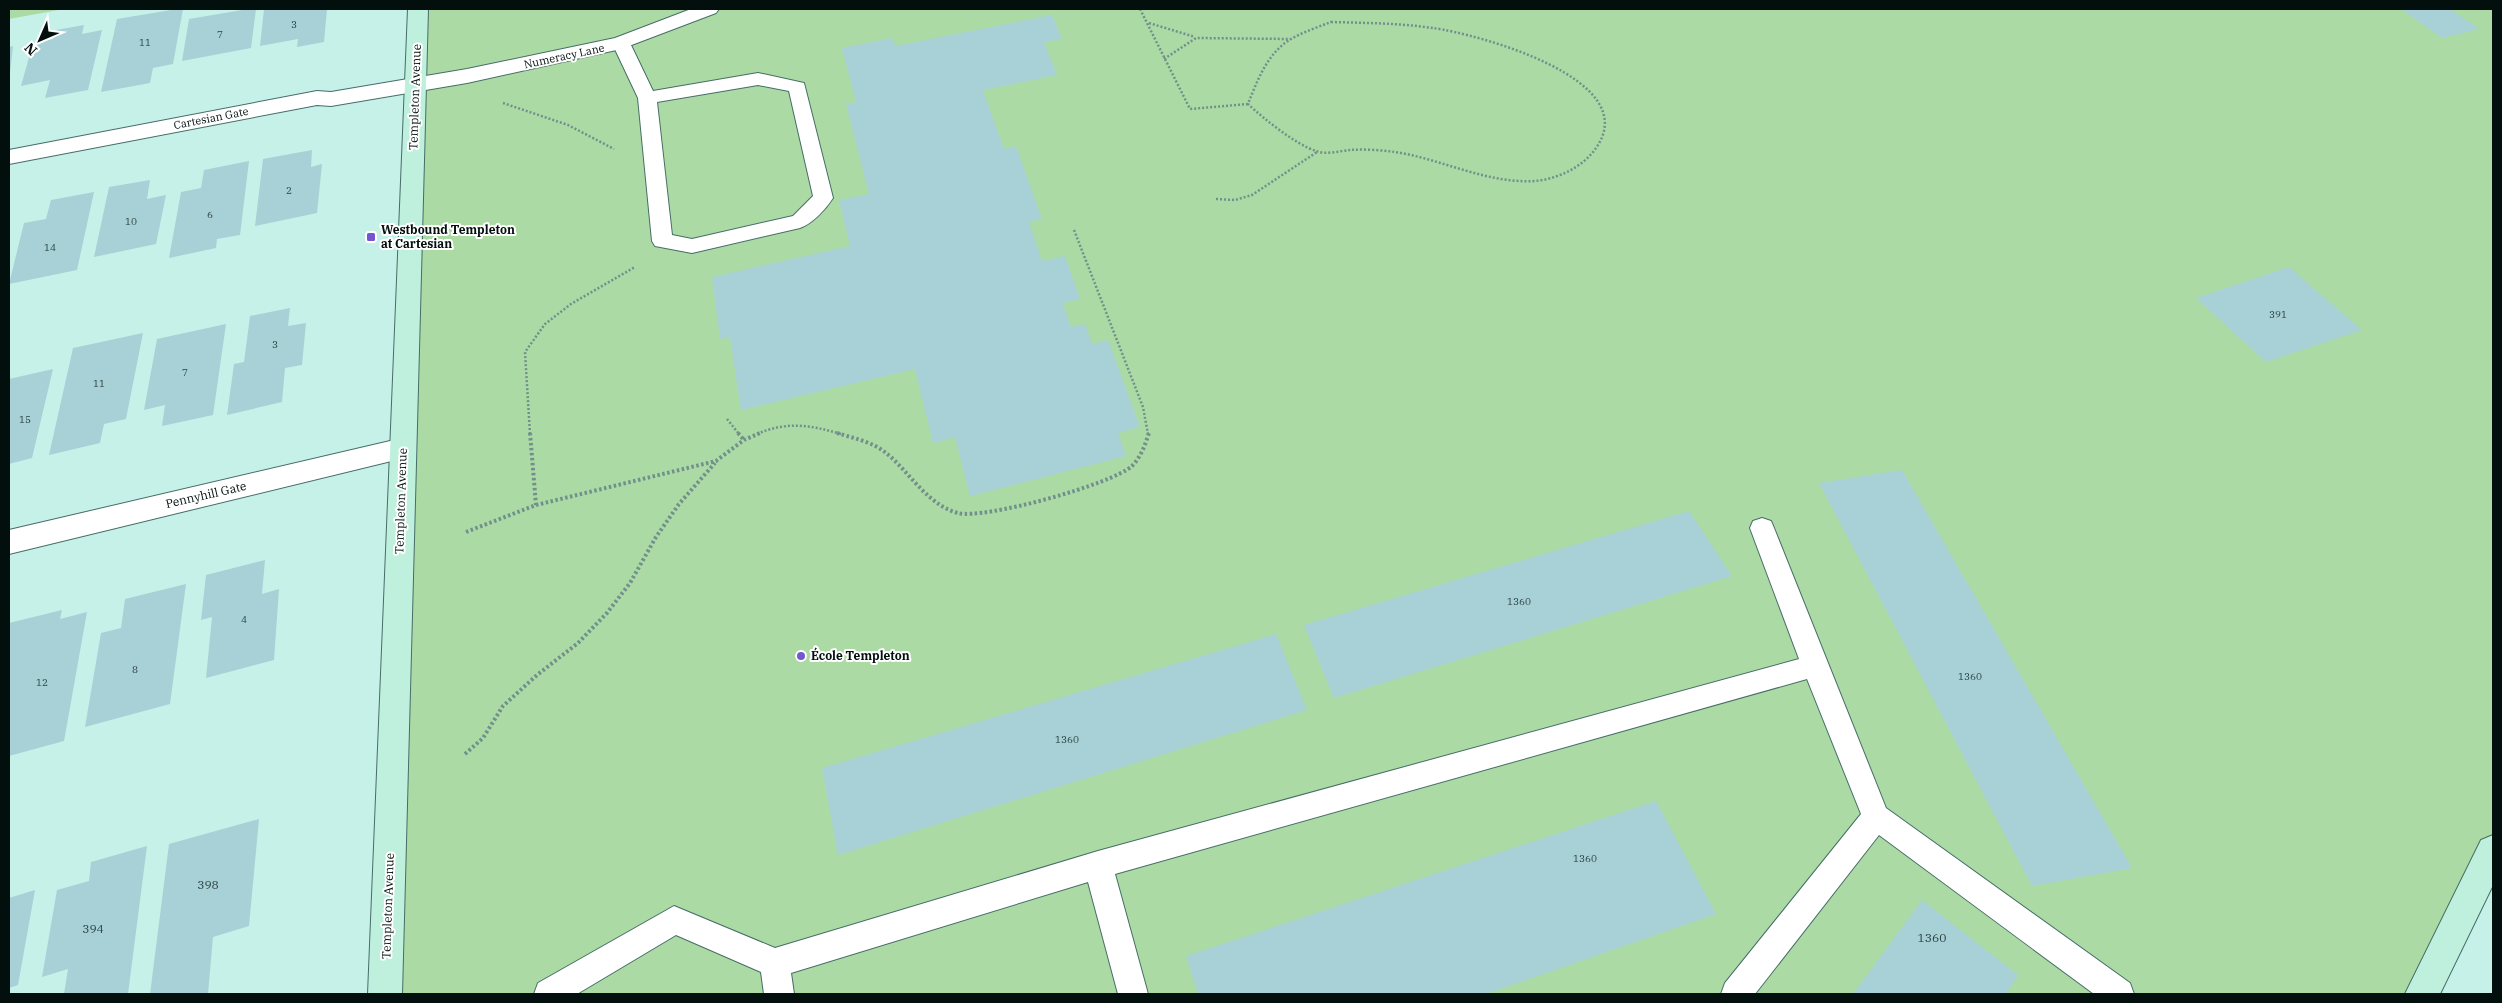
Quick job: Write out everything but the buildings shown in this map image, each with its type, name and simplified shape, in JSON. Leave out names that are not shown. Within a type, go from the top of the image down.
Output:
[{"type":"street","name":"Templeton Avenue","points":[[385,994],[418,9]]},
{"type":"street","name":"Numeracy Lane","points":[[415,85],[621,43],[709,9]]},
{"type":"street","name":"Cartesian Gate","points":[[9,157],[317,98],[331,99],[415,85]]},
{"type":"street","name":"Pennyhill Gate","points":[[9,542],[403,449]]},
{"type":"street","points":[[2422,994],[2493,851]]},
{"type":"lane","points":[[621,43],[647,98],[662,241],[692,246],[800,221],[823,198],[797,87],[758,79],[647,98]]},
{"type":"lane","points":[[1762,528],[1876,817],[2119,994]]},
{"type":"lane","points":[[549,994],[674,920],[775,963],[1098,865],[1815,666]]},
{"type":"lane","points":[[1736,994],[1876,817]]},
{"type":"lane","points":[[1098,865],[1133,994]]},
{"type":"lane","points":[[775,963],[779,994]]},
{"type":"path","points":[[1140,9],[1190,109],[1248,104],[1267,122],[1317,152]]},
{"type":"path","points":[[1216,200],[1235,200],[1252,195],[1317,152],[1353,150],[1394,152],[1429,159],[1504,181],[1538,181],[1568,172],[1588,160],[1602,140],[1605,119],[1596,98],[1574,77],[1537,58],[1486,41],[1434,28],[1331,22],[1290,40],[1274,53],[1257,80],[1248,104]]},
{"type":"path","points":[[1148,23],[1196,38],[1290,40]]},
{"type":"path","points":[[1164,59],[1196,38]]},
{"type":"path","points":[[501,103],[568,125],[614,149]]},
{"type":"path","points":[[465,754],[483,738],[503,706],[537,675],[578,643],[607,613],[630,583],[656,537],[679,504],[716,461],[744,440],[773,426],[809,425],[858,439],[885,452],[935,501],[958,513],[980,514],[1075,492],[1110,479],[1131,467],[1142,453],[1149,432],[1143,408],[1074,230]]},
{"type":"path","points":[[536,505],[525,352],[545,324],[571,304],[635,267]]},
{"type":"path","points":[[727,419],[744,440]]},
{"type":"path","points":[[466,532],[536,505],[716,461]]},
{"type":"green space","points":[[9,9],[64,9],[9,19]]},
{"type":"green space","points":[[417,9],[2493,9],[2493,848],[2422,994],[383,994]]},
{"type":"place","name":"Westbound Templeton at Cartesian","points":[[371,237]]},
{"type":"place","name":"École Templeton","points":[[801,656]]}]
